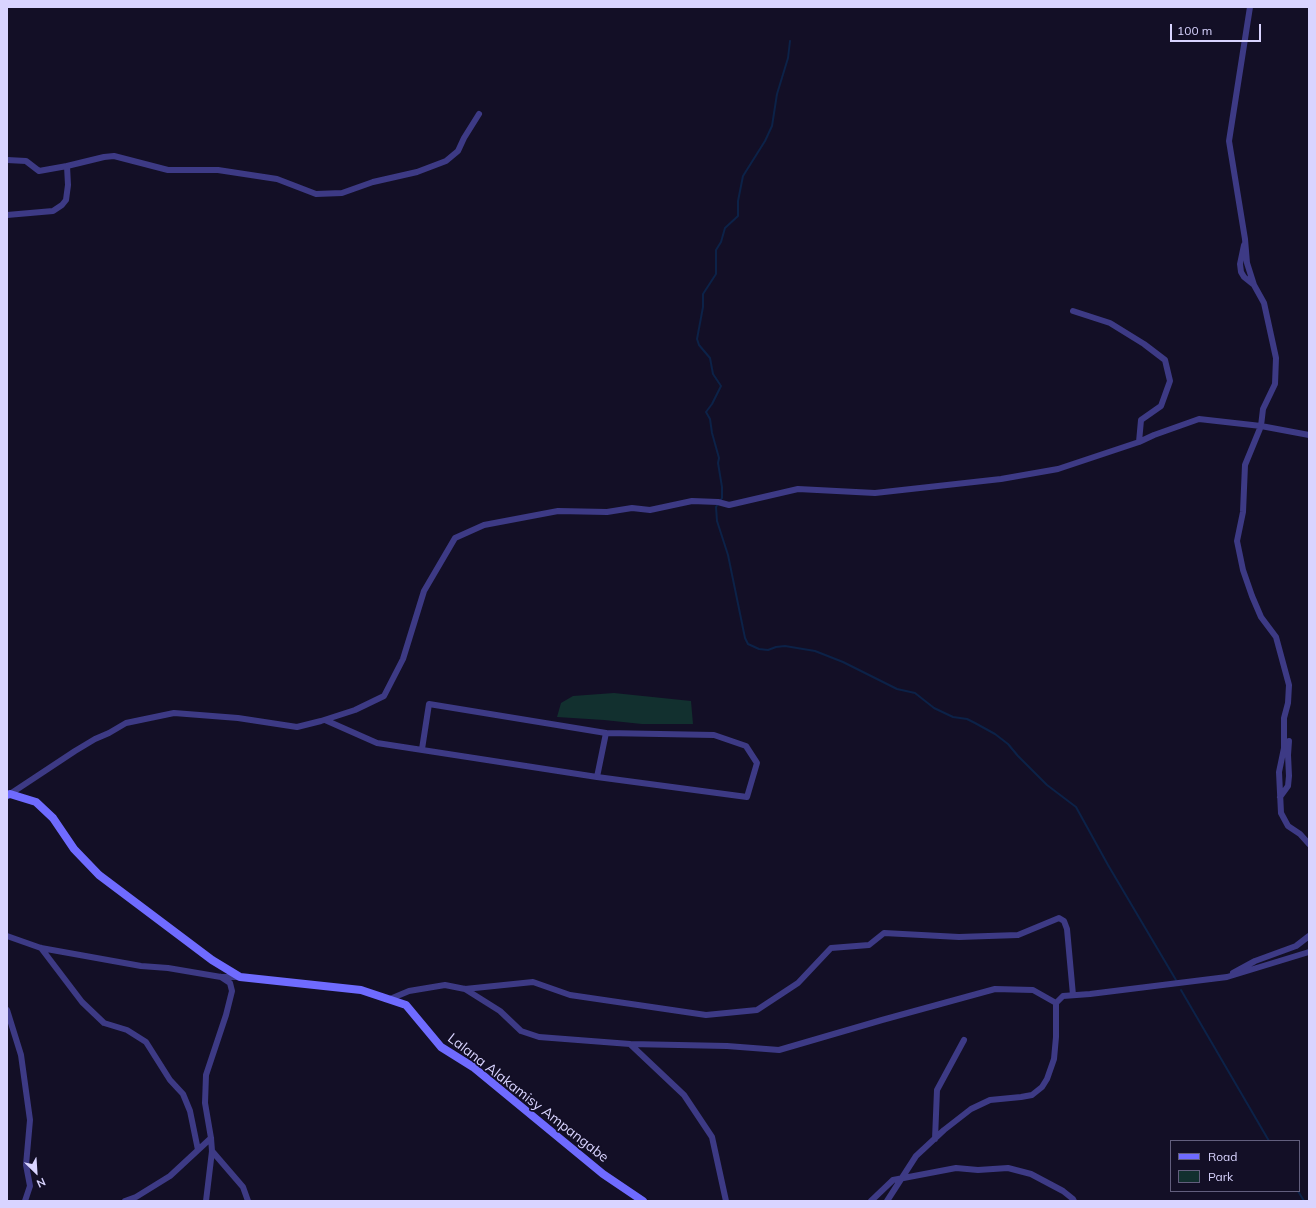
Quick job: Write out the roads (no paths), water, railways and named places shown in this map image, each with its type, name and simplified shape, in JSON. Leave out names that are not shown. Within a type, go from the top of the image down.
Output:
[{"type":"street","points":[[1250,7],[1229,141],[1245,238],[1247,263],[1254,285],[1264,303],[1276,358],[1275,384],[1263,409],[1261,426],[1245,465],[1243,512],[1238,541],[1243,570],[1252,596],[1262,616],[1276,637],[1289,685],[1288,703],[1284,718],[1284,748],[1279,772],[1281,813],[1288,826],[1300,834],[1309,844]]},
{"type":"street","points":[[7,160],[26,161],[39,171],[114,156],[168,170],[218,170],[277,179],[316,194],[342,193],[373,182],[417,172],[446,161],[458,151],[479,114]]},
{"type":"street","points":[[7,215],[53,211],[62,206],[66,200],[68,185],[67,166]]},
{"type":"street","points":[[1072,311],[1110,323],[1144,344],[1165,360],[1170,381],[1161,406],[1141,420],[1139,442]]},
{"type":"street","points":[[9,794],[75,751],[126,723],[174,712],[238,718],[297,727],[355,710],[384,696],[403,659],[424,591],[428,584],[455,538],[484,525],[558,510],[607,512],[632,508],[650,510],[692,501],[718,502],[729,505],[798,489],[875,493],[1001,479],[1058,470],[1199,420],[1261,426],[1309,435]]},
{"type":"street","points":[[325,720],[377,743],[598,777],[747,797],[757,763],[746,746],[714,735],[606,733],[429,704],[422,749]]},
{"type":"street","points":[[598,777],[606,733]]},
{"type":"street","points":[[1280,797],[1288,786],[1289,741]]},
{"type":"street","points":[[9,794],[36,802],[53,818],[74,849],[99,876],[212,960],[240,977]]},
{"type":"street","points":[[390,999],[409,991],[446,985],[465,989],[533,982],[570,995],[706,1015],[757,1010],[798,984],[831,948],[869,945],[884,933],[959,937],[1018,935],[1059,918],[1064,921],[1067,929],[1073,995]]},
{"type":"street","points":[[7,936],[41,948],[141,966],[168,968],[221,977],[240,977]]},
{"type":"street","points":[[1227,977],[1243,966],[1296,946],[1309,936]]},
{"type":"street","points":[[41,948],[82,1002],[104,1023],[127,1030],[146,1042],[170,1080],[183,1094],[190,1111],[198,1150]]},
{"type":"street","points":[[888,1201],[916,1156],[971,1109],[990,1100],[1032,1095],[1042,1087],[1047,1079],[1054,1058],[1056,1003],[1063,996],[1227,977],[1309,952]]},
{"type":"street","points":[[206,1201],[212,1151],[205,1103],[206,1075],[226,1015],[232,991],[230,983],[221,977]]},
{"type":"street","name":"Lalana Alakamisy Ampangabe","points":[[240,977],[361,990],[406,1005],[441,1047],[473,1067],[603,1174],[643,1201]]},
{"type":"street","points":[[465,989],[500,1011],[521,1031],[539,1037],[630,1044],[727,1046],[779,1050],[995,989],[1033,990],[1056,1003]]},
{"type":"street","points":[[7,1010],[21,1055],[30,1120],[26,1165],[30,1186],[25,1201]]},
{"type":"street","points":[[935,1139],[937,1090],[964,1040]]},
{"type":"street","points":[[630,1044],[684,1095],[712,1137],[726,1201]]},
{"type":"street","points":[[125,1201],[136,1198],[170,1176],[211,1138]]},
{"type":"street","points":[[212,1151],[243,1187],[248,1201]]},
{"type":"street","points":[[870,1201],[892,1180],[956,1168],[978,1170],[1008,1168],[1032,1174],[1063,1191],[1074,1201]]},
{"type":"waterway","points":[[790,41],[788,58],[777,94],[772,126],[765,141],[743,176],[738,201],[738,216],[725,228],[721,242],[716,250],[716,274],[703,294],[703,307],[697,339],[699,345],[710,358],[713,374],[721,386],[706,412],[710,419],[719,458],[718,463],[722,487],[722,498],[716,507],[717,521],[728,555],[745,638],[748,644],[759,649],[768,650],[785,646],[815,651],[843,662],[897,689],[915,693],[934,708],[953,717],[967,719],[995,734],[1008,744],[1047,785],[1076,807],[1108,865],[1176,980]]},
{"type":"waterway","points":[[1181,990],[1268,1140]]},
{"type":"waterway","points":[[1299,1192],[1304,1201]]}]
